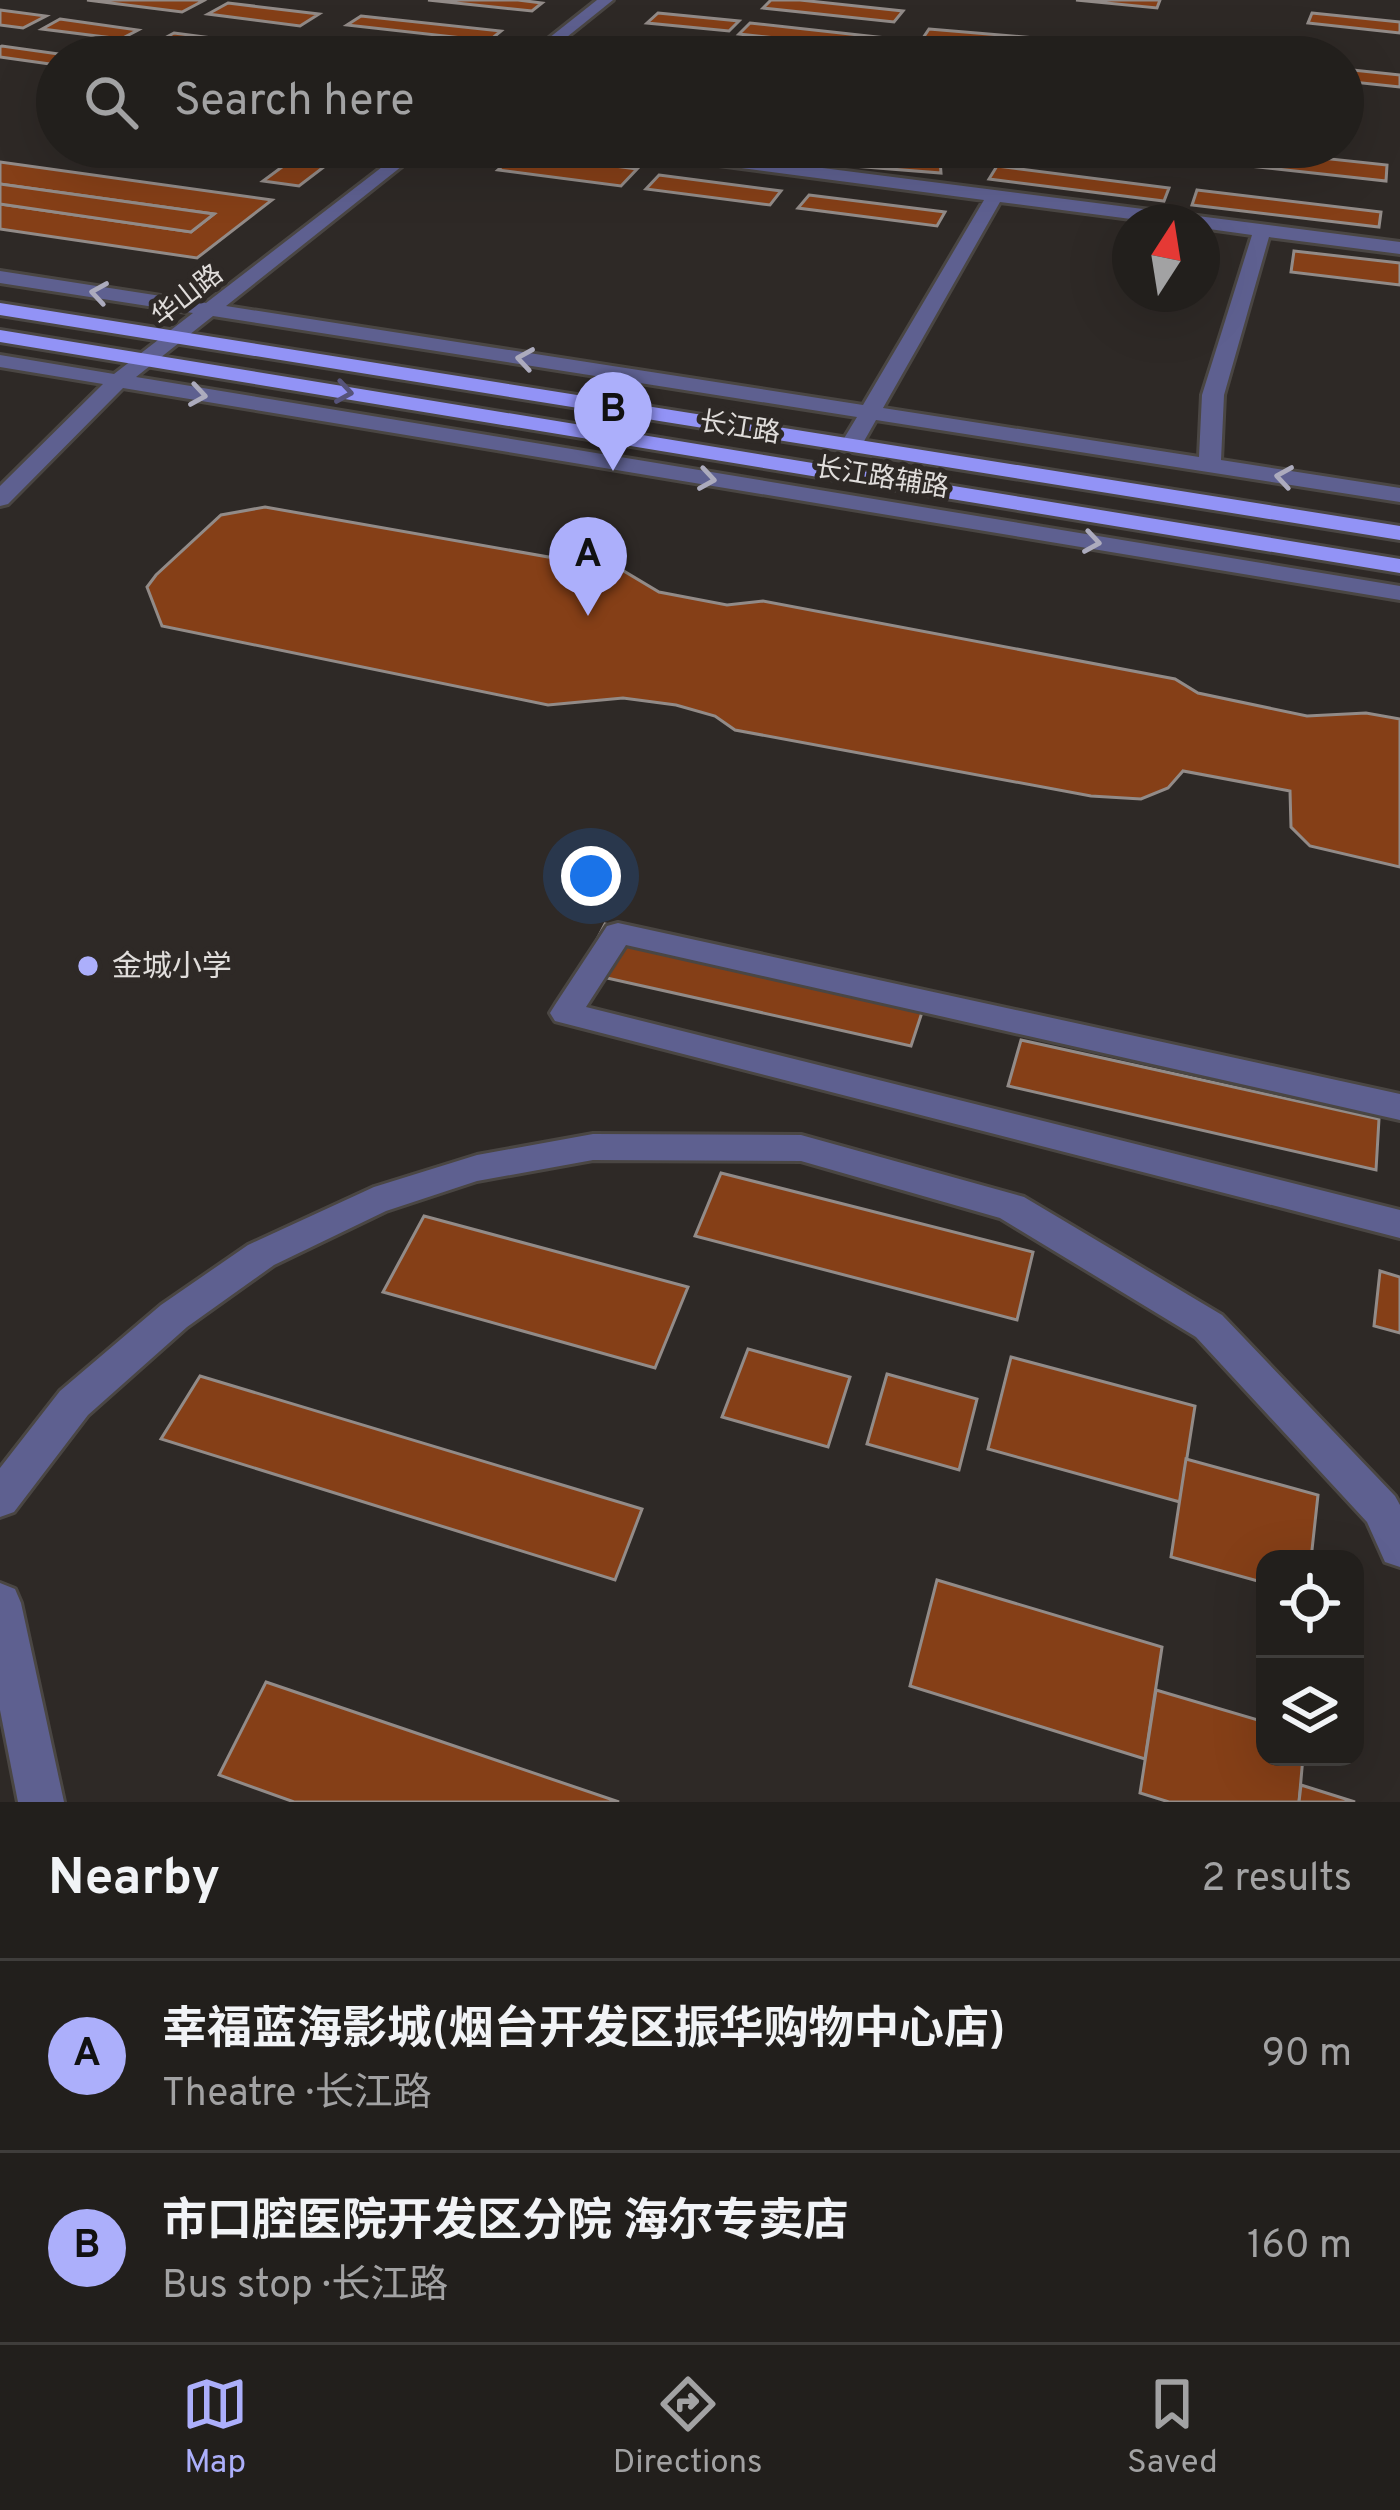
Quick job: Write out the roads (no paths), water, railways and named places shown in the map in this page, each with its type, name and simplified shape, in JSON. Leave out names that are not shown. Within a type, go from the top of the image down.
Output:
[{"type":"main road","name":"长江路","points":[[0,309],[1400,532]]},
{"type":"main road","name":"长江路","points":[[0,336],[1400,566]]},
{"type":"street","points":[[560,36],[606,0]]},
{"type":"street","name":"华山路","points":[[0,499],[118,382],[391,168]]},
{"type":"street","points":[[781,168],[1112,211]]},
{"type":"street","points":[[851,445],[995,196]]},
{"type":"street","points":[[1220,225],[1400,248]]},
{"type":"street","points":[[1210,465],[1214,395],[1262,231]]},
{"type":"street","points":[[0,277],[1400,495]]},
{"type":"street","name":"长江路辅路","points":[[0,361],[1400,593]]},
{"type":"street","points":[[1400,1107],[618,933],[566,1013],[1400,1224]]},
{"type":"street","points":[[0,1498],[74,1403],[174,1316],[261,1255],[374,1201],[477,1168],[592,1147],[801,1148],[1011,1207],[1209,1326],[1381,1509],[1400,1548]]},
{"type":"street","points":[[0,1604],[40,1802]]},
{"type":"place","name":"市口腔医院开发区分院 海尔专卖店","points":[[613,471]]},
{"type":"place","name":"幸福蓝海影城(烟台开发区振华购物中心店)","points":[[588,616]]},
{"type":"place","name":"金城小学","points":[[88,966]]}]
